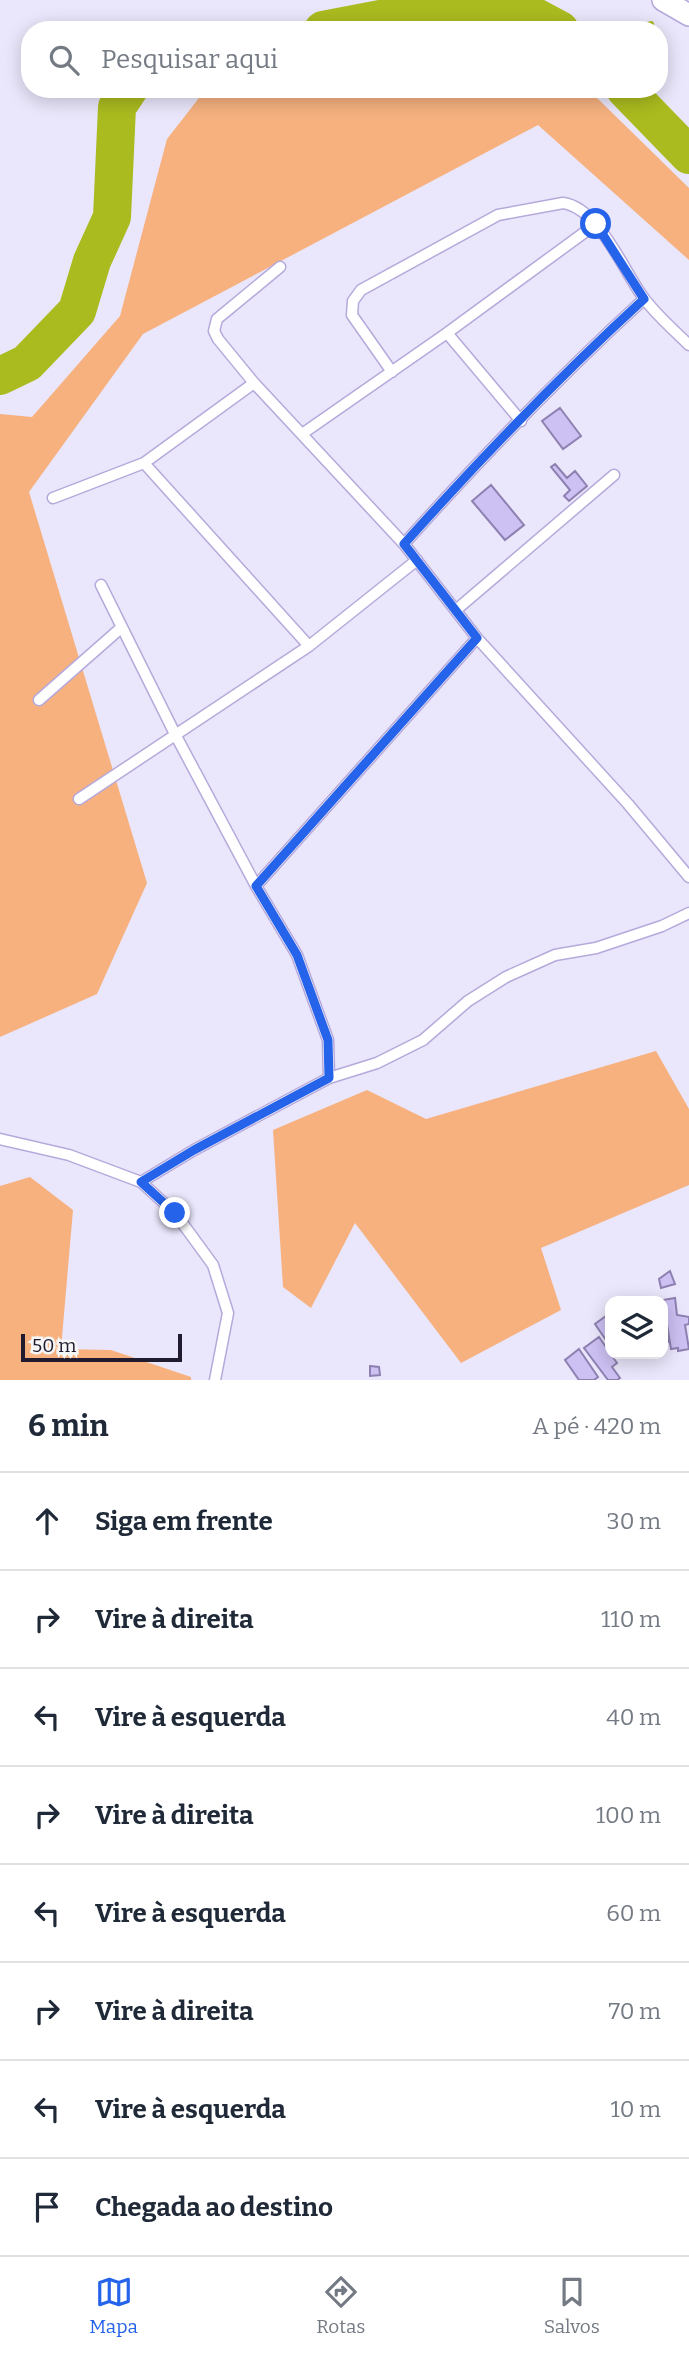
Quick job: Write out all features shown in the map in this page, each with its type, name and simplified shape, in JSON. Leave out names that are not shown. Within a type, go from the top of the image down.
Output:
[{"type":"street","points":[[663,0],[689,15]]},
{"type":"lane","points":[[392,372],[352,315],[353,301],[362,290],[498,215],[563,203],[571,204],[596,224],[644,299],[689,345]]},
{"type":"lane","points":[[302,434],[596,224]]},
{"type":"lane","points":[[280,267],[217,319],[215,325],[218,339],[254,383],[404,544],[477,638],[628,804],[689,877]]},
{"type":"lane","points":[[404,544],[455,487],[579,359],[644,299]]},
{"type":"lane","points":[[447,333],[520,421]]},
{"type":"lane","points":[[53,498],[144,463],[254,383]]},
{"type":"lane","points":[[144,463],[309,646]]},
{"type":"lane","points":[[456,610],[614,475]]},
{"type":"lane","points":[[79,799],[309,646],[417,560]]},
{"type":"lane","points":[[102,585],[175,734],[256,886],[297,955],[328,1040],[329,1078]]},
{"type":"lane","points":[[39,700],[122,627]]},
{"type":"lane","points":[[256,886],[477,638]]},
{"type":"lane","points":[[141,1182],[194,1150],[329,1078],[377,1063],[423,1040],[468,1001],[506,977],[555,955],[596,948],[662,926],[689,913]]},
{"type":"lane","points":[[0,1139],[69,1155],[141,1182],[175,1213],[213,1265],[228,1313],[215,1380]]},
{"type":"shaded area","points":[[199,98],[597,98],[689,188],[689,260],[538,125],[143,334],[29,492],[147,883],[97,994],[0,1037],[0,414],[32,417],[120,316],[167,139]]},
{"type":"shaded area","points":[[656,1051],[689,1109],[689,1185],[541,1248],[561,1310],[461,1363],[355,1223],[311,1308],[283,1287],[273,1130],[367,1090],[426,1119]]},
{"type":"shaded area","points":[[30,1177],[73,1210],[61,1349],[111,1350],[191,1377],[191,1380],[0,1380],[0,1186]]},
{"type":"building","points":[[560,408],[581,436],[563,449],[542,421]]},
{"type":"building","points":[[555,464],[567,478],[575,471],[587,486],[569,501],[564,496],[570,490],[551,467]]},
{"type":"building","points":[[491,485],[524,525],[505,540],[472,501]]},
{"type":"building","points":[[670,1271],[675,1284],[661,1288],[659,1279]]},
{"type":"building","points":[[675,1298],[677,1315],[689,1317],[689,1324],[685,1325],[689,1349],[671,1349],[668,1299]]},
{"type":"building","points":[[605,1317],[605,1339],[595,1324]]},
{"type":"building","points":[[599,1337],[605,1346],[605,1359],[614,1359],[617,1363],[612,1367],[620,1378],[608,1380],[584,1348]]},
{"type":"building","points":[[579,1349],[598,1377],[594,1380],[579,1380],[565,1360]]},
{"type":"building","points":[[370,1366],[379,1367],[380,1375],[370,1376]]},
{"type":"waterway","points":[[370,21],[458,4],[528,13],[543,21]]},
{"type":"waterway","points":[[0,376],[27,363],[77,311],[92,261],[112,217],[117,107],[123,98]]},
{"type":"waterway","points":[[634,98],[689,155]]},
{"type":"route","points":[[175,1213],[141,1182],[194,1150],[329,1078],[328,1040],[297,955],[256,886],[477,638],[404,544],[455,487],[579,359],[644,299],[596,224]]}]
